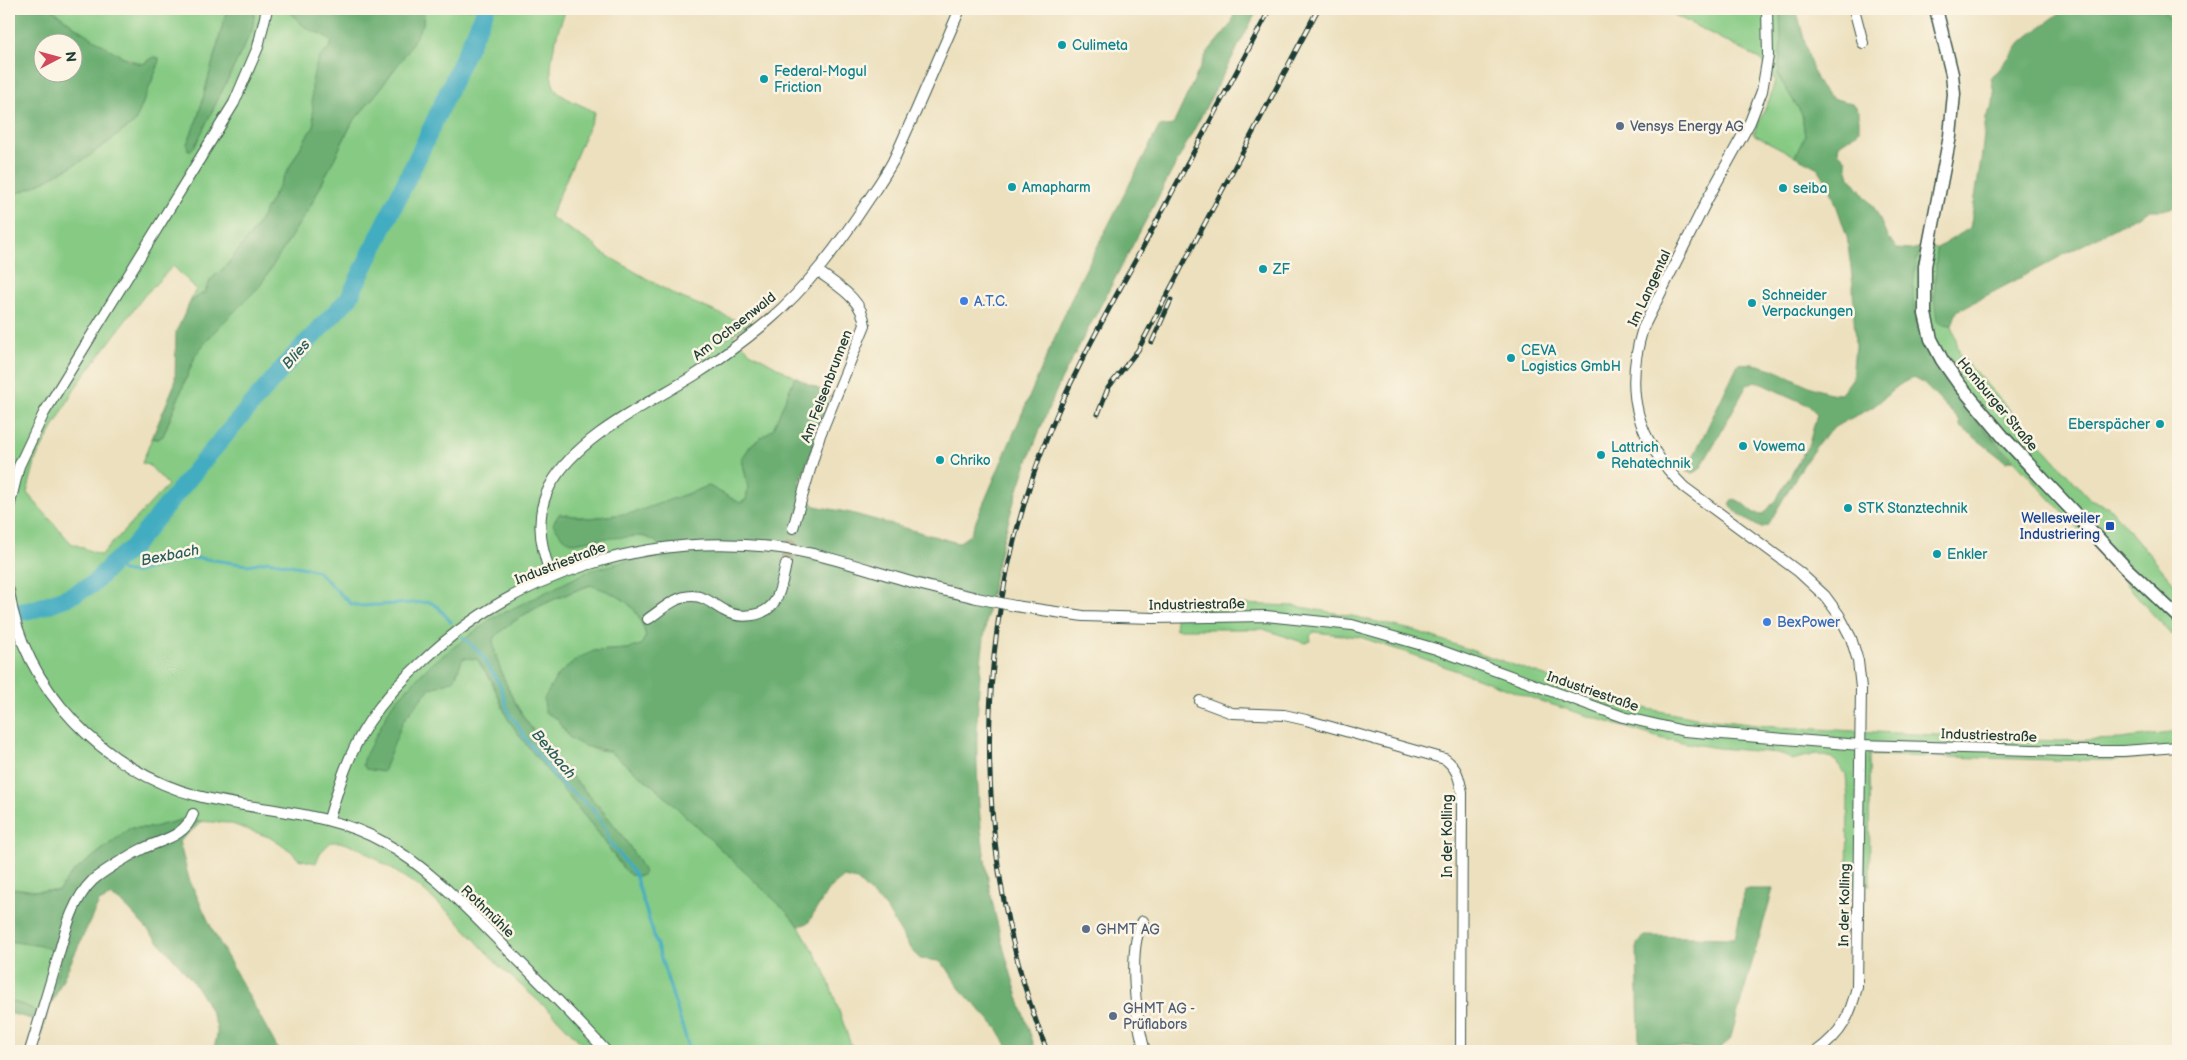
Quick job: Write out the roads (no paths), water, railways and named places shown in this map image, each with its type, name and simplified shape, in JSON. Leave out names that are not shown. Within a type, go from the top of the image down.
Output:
[{"type":"main road","name":"Homburger Straße","points":[[1936,9],[1952,74],[1954,94],[1950,136],[1925,266],[1925,314],[1931,339],[1942,360],[1959,384],[2005,439],[2126,568],[2178,617]]},
{"type":"street","points":[[9,507],[14,480],[27,444],[64,378],[234,103],[258,47],[267,9]]},
{"type":"street","name":"Am Ochsenwald","points":[[552,577],[544,558],[539,537],[542,509],[549,487],[567,461],[592,440],[626,416],[696,374],[769,320],[818,271],[850,229],[893,161],[960,9]]},
{"type":"street","name":"Im Langental","points":[[1767,9],[1768,56],[1762,91],[1750,122],[1707,200],[1643,328],[1634,368],[1637,413],[1654,454],[1678,482],[1799,572],[1825,596],[1839,615],[1851,638],[1858,661],[1861,688],[1860,745]]},
{"type":"street","points":[[1854,9],[1863,43]]},
{"type":"street","name":"Am Felsenbrunnen","points":[[793,528],[820,434],[864,325],[864,316],[855,300],[818,271]]},
{"type":"street","name":"Industriestraße","points":[[329,819],[338,786],[354,749],[369,722],[405,677],[463,627],[508,598],[552,577],[600,560],[657,548],[708,544],[773,547],[815,554],[937,590],[1015,606],[1083,616],[1153,618],[1266,616],[1352,625],[1436,649],[1615,714],[1684,730],[1742,737],[1860,745],[2067,752],[2123,751],[2178,747]]},
{"type":"street","points":[[648,619],[673,602],[690,596],[702,597],[736,616],[760,613],[774,604],[786,564]]},
{"type":"street","name":"Rothmühle","points":[[9,591],[14,616],[32,662],[45,684],[71,718],[118,760],[145,776],[174,789],[199,796],[329,819],[368,834],[412,860],[473,915],[606,1051]]},
{"type":"street","name":"In der Kolling","points":[[1200,702],[1232,713],[1284,715],[1306,720],[1445,758],[1453,764],[1459,775],[1462,792],[1461,1051]]},
{"type":"street","name":"In der Kolling","points":[[1817,1051],[1839,1032],[1853,1002],[1856,987],[1860,745]]},
{"type":"street","points":[[30,1051],[65,935],[80,898],[94,880],[140,850],[169,839],[183,830],[194,814]]},
{"type":"street","points":[[1143,921],[1139,927],[1133,955],[1137,1002],[1145,1051]]},
{"type":"waterway","name":"Blies","points":[[9,614],[35,609],[68,597],[93,584],[112,564],[133,547],[287,363],[349,298],[424,144],[486,9]]},
{"type":"waterway","name":"Bexbach","points":[[112,564],[123,571],[134,573],[184,559],[199,558],[248,565],[268,561],[317,571],[351,604],[360,606],[430,602],[438,607],[451,622]]},
{"type":"waterway","name":"Bexbach","points":[[463,637],[481,654],[500,685],[510,716],[516,722],[525,738],[559,782],[592,808],[607,831],[608,840],[635,875],[690,1051]]},
{"type":"tunnel","points":[[786,564],[793,528]]},
{"type":"railway","points":[[1047,1051],[1023,979],[1005,905],[994,830],[989,754],[992,679],[1001,603],[1017,529],[1040,456],[1062,402],[1102,323],[1270,9]]},
{"type":"railway","points":[[1098,414],[1108,388],[1138,350],[1318,9]]},
{"type":"railway","points":[[1152,342],[1171,300]]},
{"type":"place","name":"Culimeta","points":[[1062,45]]},
{"type":"place","name":"Federal-Mogul Friction","points":[[764,79]]},
{"type":"place","name":"Vensys Energy AG","points":[[1620,126]]},
{"type":"place","name":"Amapharm","points":[[1012,187]]},
{"type":"place","name":"seiba","points":[[1783,188]]},
{"type":"place","name":"ZF","points":[[1263,269]]},
{"type":"place","name":"A.T.C.","points":[[964,301]]},
{"type":"place","name":"Schneider Verpackungen","points":[[1752,303]]},
{"type":"place","name":"CEVA Logistics GmbH","points":[[1511,358]]},
{"type":"place","name":"Eberspächer","points":[[2160,424]]},
{"type":"place","name":"Vowema","points":[[1743,446]]},
{"type":"place","name":"Lattrich Rehatechnik","points":[[1601,455]]},
{"type":"place","name":"Chriko","points":[[940,460]]},
{"type":"place","name":"STK Stanztechnik","points":[[1848,508]]},
{"type":"place","name":"Wellesweiler Industriering","points":[[2110,526]]},
{"type":"place","name":"Enkler","points":[[1937,554]]},
{"type":"place","name":"BexPower","points":[[1767,622]]},
{"type":"place","name":"GHMT AG","points":[[1086,929]]},
{"type":"place","name":"GHMT AG - Prüflabors","points":[[1113,1016]]}]
